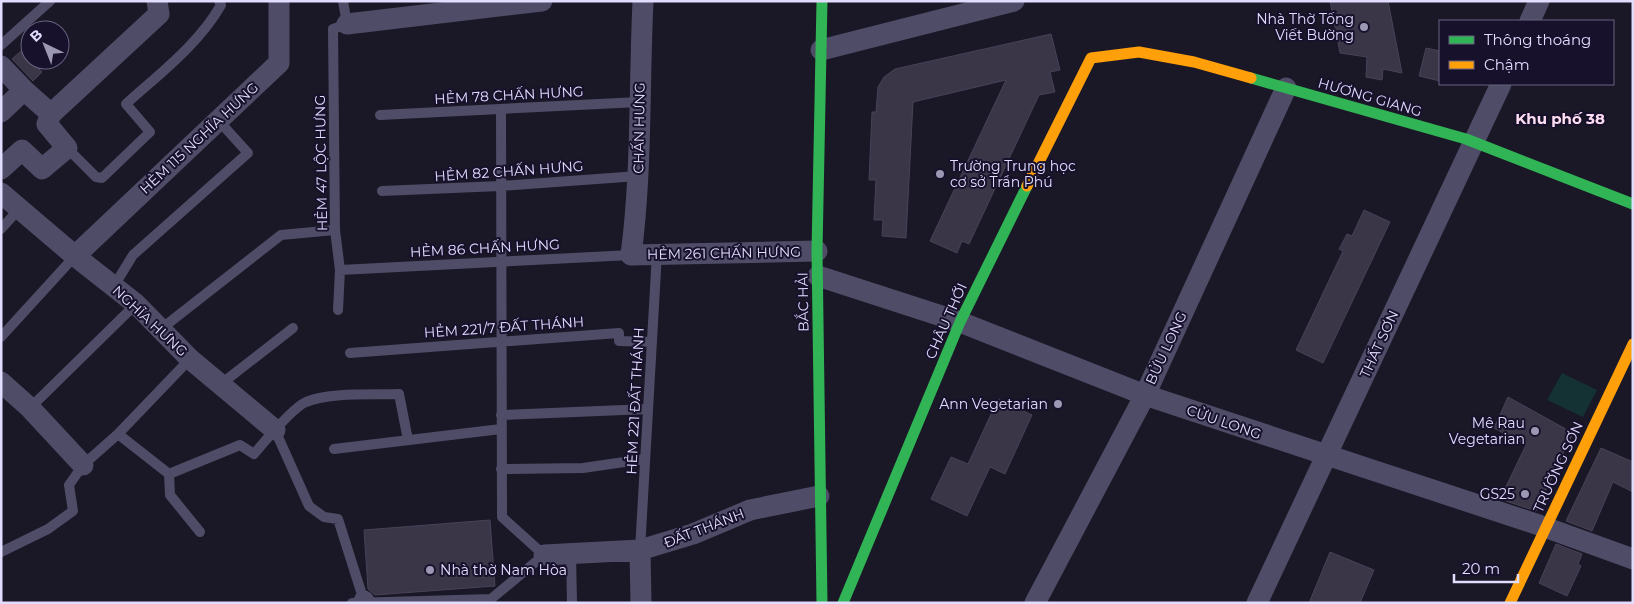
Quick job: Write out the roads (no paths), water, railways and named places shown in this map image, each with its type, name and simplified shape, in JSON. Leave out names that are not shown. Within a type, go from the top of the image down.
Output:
[{"type":"street","points":[[1,169],[22,150],[42,169],[67,148],[47,124],[51,114],[159,14],[157,1]]},
{"type":"street","name":"HẺM 115 NGHĨA HƯNG","points":[[75,256],[279,63],[279,1]]},
{"type":"street","points":[[347,24],[497,4],[542,1]]},
{"type":"street","name":"CHẤN HƯNG","points":[[631,255],[638,204],[638,102],[643,1]]},
{"type":"street","name":"BẮC HẢI","points":[[822,1],[818,251],[822,603]]},
{"type":"street","points":[[821,50],[1014,1]]},
{"type":"street","points":[[1530,20],[1539,1]]},
{"type":"street","name":"HƯƠNG GIANG","points":[[1091,58],[1139,52],[1194,62],[1474,142],[1633,204]]},
{"type":"street","name":"CHÂU THỚI","points":[[843,603],[960,322],[1091,58]]},
{"type":"street","points":[[1,66],[51,114]]},
{"type":"street","name":"THẤT SƠN","points":[[1257,603],[1501,85]]},
{"type":"street","name":"BỬU LONG","points":[[1035,603],[1145,395],[1286,88]]},
{"type":"street","points":[[1,112],[24,90]]},
{"type":"street","name":"NGHĨA HƯNG","points":[[1,193],[75,256],[136,304],[190,359],[275,430]]},
{"type":"street","name":"HẺM 261 CHẤN HƯNG","points":[[631,255],[818,251]]},
{"type":"street","name":"CỬU LONG","points":[[818,276],[960,322],[1145,395],[1327,457],[1546,527],[1633,559]]},
{"type":"street","name":"TRƯỜNG SƠN","points":[[1510,603],[1633,344]]},
{"type":"street","points":[[1,382],[30,408],[83,465]]},
{"type":"street","name":"ĐẤT THÁNH","points":[[544,555],[640,550],[693,534],[750,510],[820,496]]},
{"type":"street","points":[[640,550],[641,603]]},
{"type":"lane","points":[[1,45],[50,1]]},
{"type":"lane","points":[[67,148],[96,177],[102,178],[150,132],[126,104],[195,39],[216,15],[221,5],[219,1]]},
{"type":"lane","points":[[343,1],[347,24]]},
{"type":"lane","name":"HẺM 47 LỘC HƯNG","points":[[338,310],[340,270],[335,230],[334,29],[347,24]]},
{"type":"lane","name":"HẺM 78 CHẤN HƯNG","points":[[380,115],[638,102]]},
{"type":"lane","points":[[275,430],[309,506],[324,517],[338,519],[360,602],[491,601],[544,555],[502,516],[500,340],[501,109]]},
{"type":"lane","points":[[114,286],[133,255],[248,153],[218,120]]},
{"type":"lane","name":"HẺM 82 CHẤN HƯNG","points":[[382,191],[500,186],[638,176]]},
{"type":"lane","points":[[1,229],[20,209]]},
{"type":"lane","points":[[161,329],[281,235],[335,230]]},
{"type":"lane","name":"HẺM 221 ĐẤT THÁNH","points":[[640,550],[657,253]]},
{"type":"lane","name":"HẺM 86 CHẤN HƯNG","points":[[340,270],[631,255]]},
{"type":"lane","points":[[1,336],[75,256]]},
{"type":"lane","points":[[30,408],[136,304]]},
{"type":"lane","points":[[221,384],[293,328]]},
{"type":"lane","name":"HẺM 221/7 ĐẤT THÁNH","points":[[350,353],[500,340],[619,333],[619,341],[652,342]]},
{"type":"lane","points":[[1,552],[48,528],[73,512],[68,485],[83,465],[118,434],[190,359]]},
{"type":"lane","points":[[169,474],[240,445],[254,454],[275,430],[306,402],[331,397],[399,394],[408,440]]},
{"type":"lane","points":[[501,415],[648,409]]},
{"type":"lane","points":[[334,449],[501,429]]},
{"type":"lane","points":[[118,434],[169,474],[170,495],[200,532]]},
{"type":"lane","points":[[501,470],[583,468],[645,460]]},
{"type":"lane","points":[[571,553],[572,603]]},
{"type":"place","name":"Nhà Thờ Tống Viết Bường","points":[[1364,27]]},
{"type":"place","name":"Trường Trung học cơ sở Trần Phú","points":[[940,174]]},
{"type":"place","name":"Ann Vegetarian","points":[[1058,404]]},
{"type":"place","name":"Mê Rau Vegetarian","points":[[1535,431]]},
{"type":"place","name":"GS25","points":[[1525,494]]},
{"type":"place","name":"Nhà thờ Nam Hòa","points":[[430,570]]},
{"type":"district","name":"Khu phố 38","points":[[1560,119]]}]
